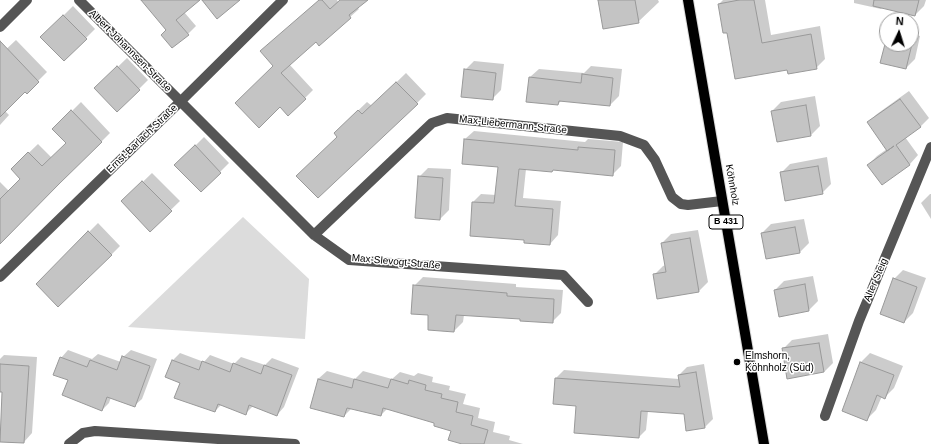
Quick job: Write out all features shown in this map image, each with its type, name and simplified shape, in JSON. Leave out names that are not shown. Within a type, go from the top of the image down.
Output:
[{"type":"main road","name":"Köhnholz","points":[[688,0],[764,444]]},
{"type":"street","points":[[0,27],[27,0]]},
{"type":"street","name":"Albert-Johannsen-Straße","points":[[79,0],[181,101]]},
{"type":"street","name":"Ernst-Barlach-Straße","points":[[0,277],[181,101],[282,0]]},
{"type":"street","name":"Max-Slevogt-Straße","points":[[181,101],[314,235],[349,260],[563,275],[588,302]]},
{"type":"street","name":"Max-Liebermann-Straße","points":[[314,235],[432,123],[447,118],[620,136],[644,145],[655,160],[672,197],[680,204],[688,205],[722,201]]},
{"type":"street","name":"Alter Steig","points":[[825,416],[859,321],[931,147]]},
{"type":"street","points":[[69,444],[83,433],[95,431],[295,444]]},
{"type":"shaded area","points":[[243,217],[309,279],[305,339],[128,327]]},
{"type":"building","points":[[141,0],[200,0],[176,20],[189,35],[172,48],[161,35],[166,30]]},
{"type":"building","points":[[202,0],[240,0],[217,19]]},
{"type":"building","points":[[319,0],[322,0],[330,9],[340,0],[368,0],[349,15],[351,18],[319,46],[316,42],[281,73],[306,99],[288,116],[280,107],[259,128],[235,103],[273,66],[260,51]]},
{"type":"building","points":[[598,0],[635,0],[639,23],[603,29]]},
{"type":"building","points":[[739,0],[754,0],[762,43],[811,34],[817,69],[788,74],[787,70],[735,79],[727,33],[723,33],[718,4]]},
{"type":"building","points":[[874,0],[919,0],[916,12],[898,12],[873,6]]},
{"type":"building","points":[[63,15],[87,39],[64,61],[40,37]]},
{"type":"building","points":[[0,41],[39,82],[27,94],[25,92],[0,117]]},
{"type":"building","points":[[883,52],[910,52],[906,69],[880,63]]},
{"type":"building","points":[[117,66],[140,90],[117,112],[94,88]]},
{"type":"building","points":[[464,69],[496,73],[493,100],[461,97]]},
{"type":"building","points":[[582,74],[613,78],[610,106],[559,101],[558,105],[526,102],[529,77],[581,83]]},
{"type":"building","points":[[396,82],[418,104],[318,198],[296,176],[337,137],[334,133],[358,110],[362,114]]},
{"type":"building","points":[[900,99],[921,127],[896,145],[910,165],[882,185],[867,165],[887,151],[867,122]]},
{"type":"building","points":[[806,105],[811,136],[777,142],[771,111]]},
{"type":"building","points":[[71,110],[102,142],[0,244],[0,199],[20,179],[11,169],[28,152],[42,166],[66,143],[52,129]]},
{"type":"building","points":[[464,139],[578,150],[578,147],[615,150],[613,176],[553,170],[552,172],[519,169],[515,206],[553,209],[550,245],[524,243],[524,240],[470,236],[472,202],[494,203],[498,167],[462,164]]},
{"type":"building","points":[[195,145],[221,173],[201,192],[174,165]]},
{"type":"building","points":[[818,166],[823,194],[785,201],[780,172]]},
{"type":"building","points":[[418,176],[443,178],[440,220],[415,218]]},
{"type":"building","points":[[142,181],[172,211],[150,232],[121,201]]},
{"type":"building","points":[[795,227],[800,253],[766,259],[761,233]]},
{"type":"building","points":[[88,231],[112,255],[58,307],[36,284]]},
{"type":"building","points":[[690,238],[699,292],[657,299],[653,274],[666,272],[661,243]]},
{"type":"building","points":[[893,278],[917,287],[904,323],[880,314]]},
{"type":"building","points":[[805,284],[809,311],[779,317],[774,290]]},
{"type":"building","points":[[413,285],[507,293],[507,296],[554,299],[553,323],[520,321],[520,319],[456,315],[454,332],[428,330],[428,315],[411,314]]},
{"type":"building","points":[[819,343],[824,372],[787,379],[782,348]]},
{"type":"building","points":[[122,356],[150,366],[135,407],[107,397],[102,411],[62,395],[68,380],[53,375],[60,357],[87,367],[90,360],[117,370]]},
{"type":"building","points":[[172,360],[199,370],[202,361],[230,372],[233,363],[261,374],[264,365],[292,375],[277,416],[249,405],[246,415],[218,404],[215,412],[174,398],[180,383],[165,377]]},
{"type":"building","points":[[860,362],[894,375],[885,399],[877,395],[867,421],[842,411]]},
{"type":"building","points":[[0,364],[29,366],[24,443],[0,442],[2,392],[0,392]]},
{"type":"building","points":[[696,372],[705,428],[686,431],[684,414],[641,411],[639,438],[574,433],[576,406],[553,404],[555,378],[680,387],[678,375]]},
{"type":"building","points":[[318,379],[352,388],[354,379],[388,388],[391,379],[408,384],[409,380],[426,385],[425,390],[442,394],[441,398],[458,402],[456,412],[473,416],[471,425],[488,430],[484,444],[462,444],[448,440],[451,431],[434,426],[434,423],[383,408],[381,416],[347,408],[344,417],[310,408]]},
{"type":"place","name":"Elmshorn, Köhnholz (Süd)","points":[[737,362]]}]
